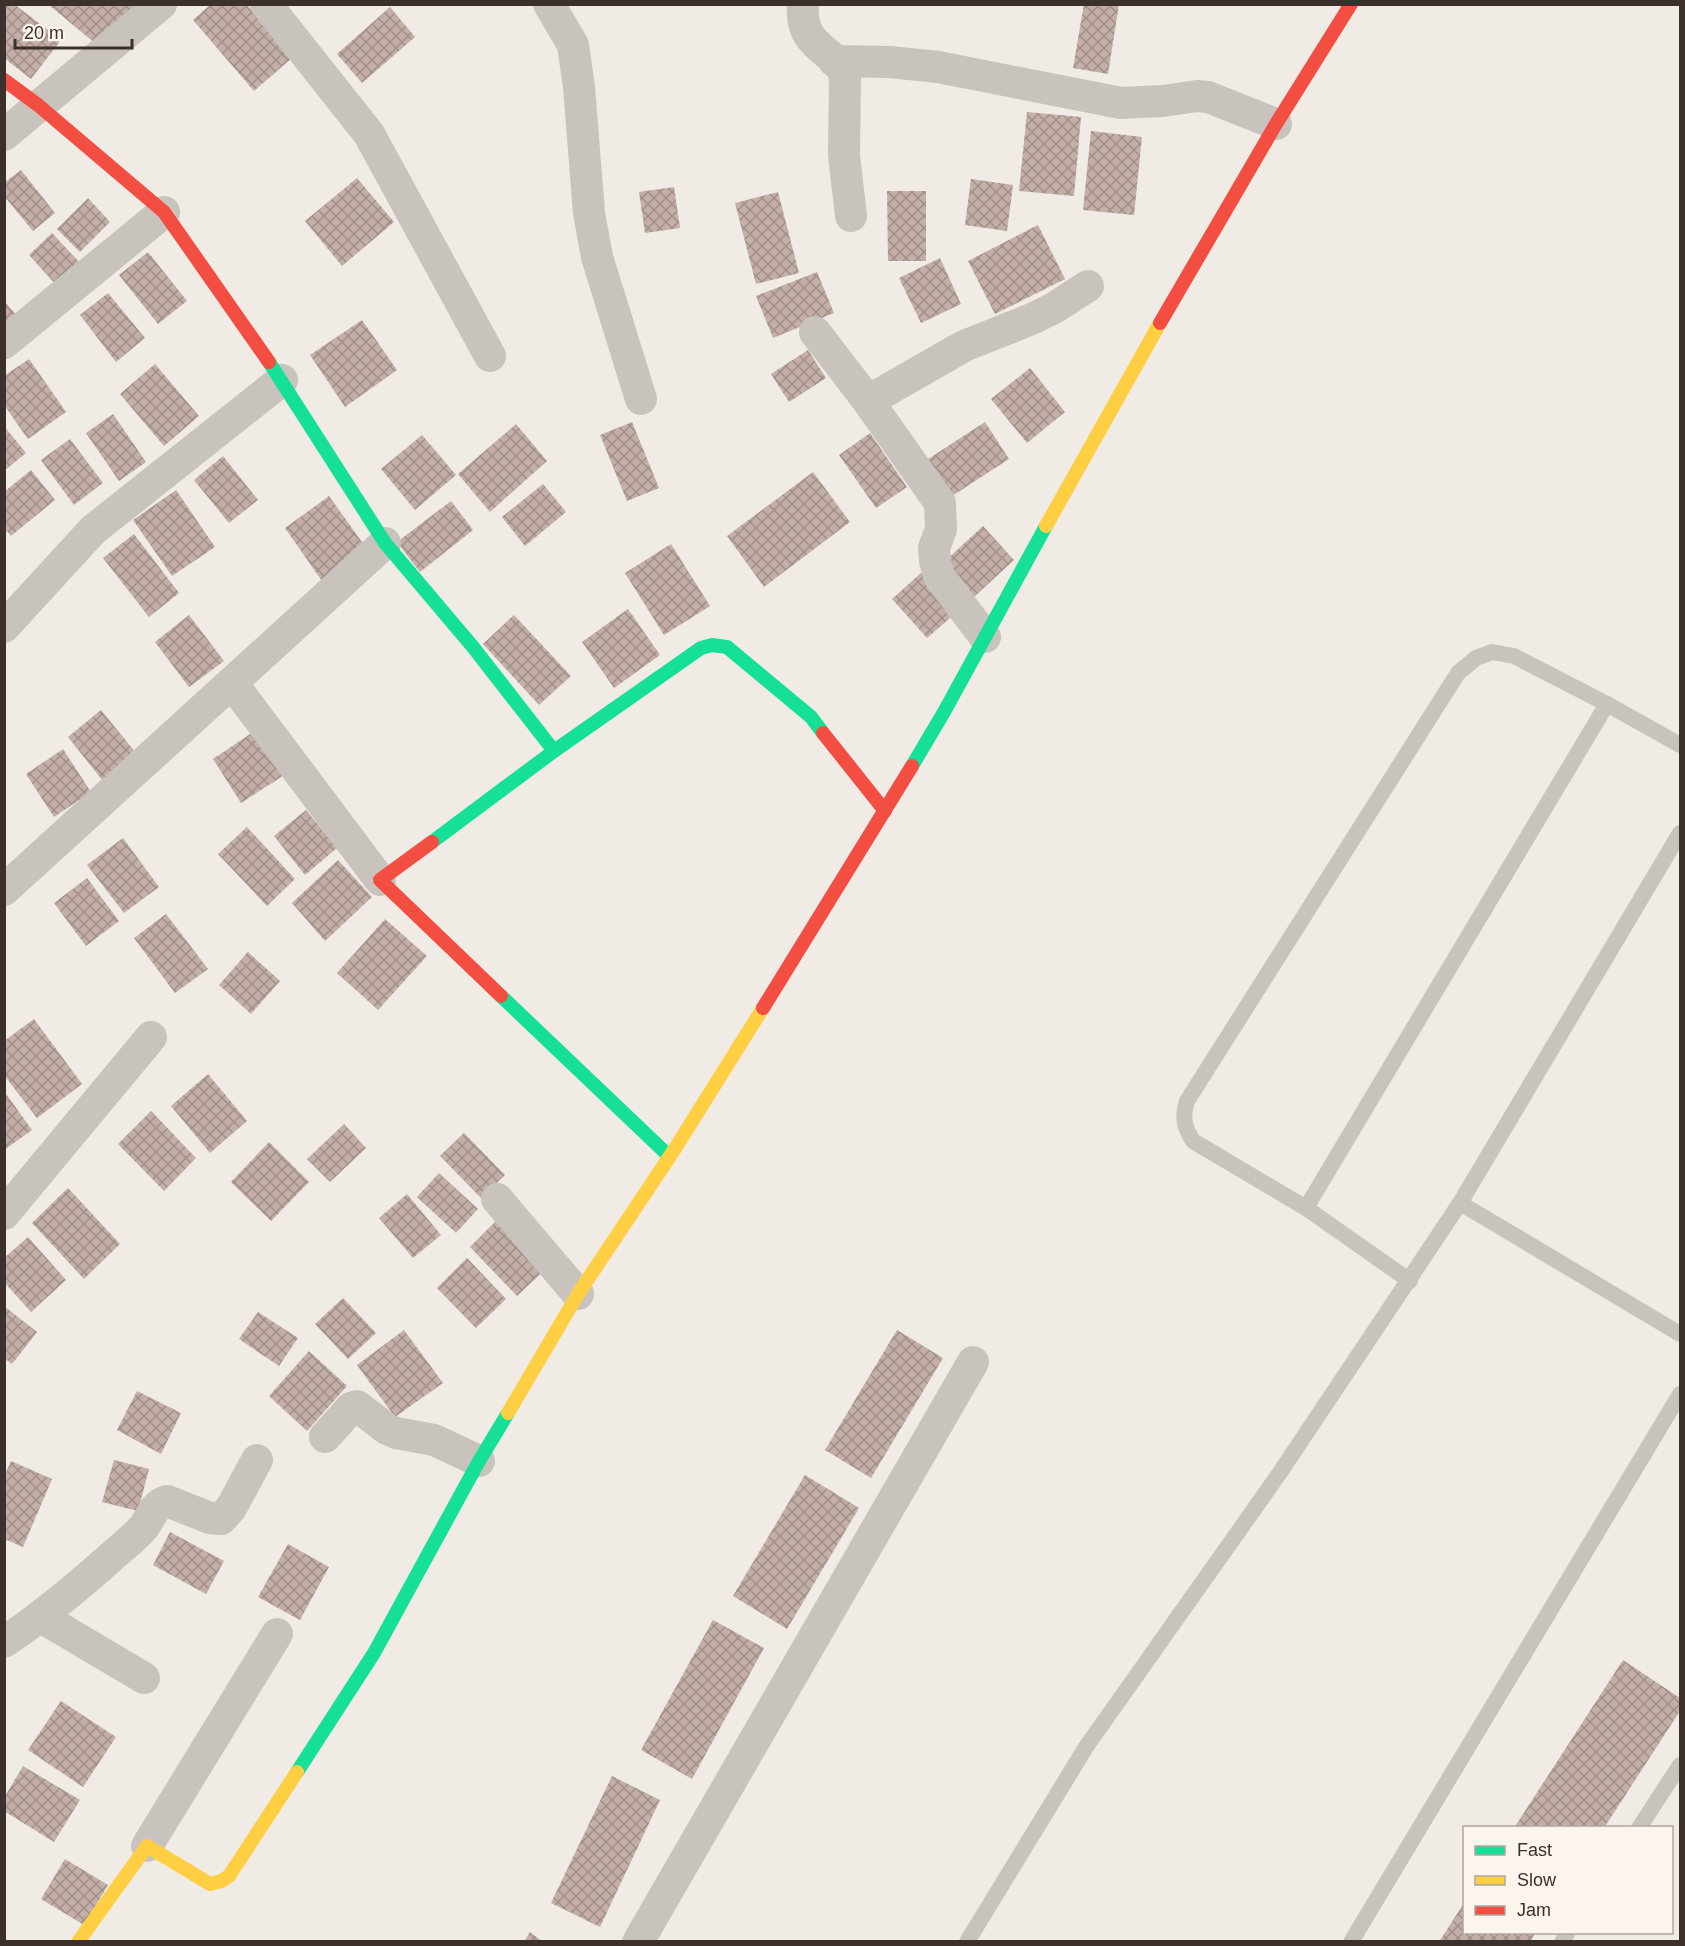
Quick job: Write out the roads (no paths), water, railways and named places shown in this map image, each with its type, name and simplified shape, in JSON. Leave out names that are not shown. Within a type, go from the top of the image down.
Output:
[{"type":"street","points":[[4,135],[161,4]]},
{"type":"street","points":[[266,4],[369,134],[490,356]]},
{"type":"street","points":[[549,4],[573,45],[580,97],[589,213],[595,246],[641,399]]},
{"type":"street","points":[[803,4],[802,13],[808,34],[817,47],[842,67],[845,76],[844,144],[851,216]]},
{"type":"street","points":[[147,1846],[210,1884],[229,1876],[374,1653],[479,1461],[578,1294],[669,1156],[885,811],[944,712],[1093,440],[1276,124],[1351,4]]},
{"type":"street","points":[[834,61],[890,62],[938,67],[1121,103],[1208,97],[1276,124]]},
{"type":"street","points":[[4,80],[38,105],[164,212],[282,380],[385,543],[473,647],[554,751]]},
{"type":"street","points":[[4,343],[164,212]]},
{"type":"street","points":[[868,401],[964,346],[1034,318],[1088,286]]},
{"type":"street","points":[[815,332],[868,401],[940,503],[940,529],[934,548],[939,576],[985,638]]},
{"type":"street","points":[[4,627],[93,530],[282,380]]},
{"type":"street","points":[[4,890],[385,543]]},
{"type":"street","points":[[380,880],[554,751],[701,648],[712,645],[727,646],[811,717],[885,811]]},
{"type":"street","points":[[232,682],[380,880],[669,1156]]},
{"type":"street","points":[[4,1214],[151,1037]]},
{"type":"street","points":[[497,1199],[578,1294]]},
{"type":"street","points":[[638,1941],[973,1362]]},
{"type":"street","points":[[325,1437],[351,1408],[357,1406],[387,1429],[396,1433],[434,1440],[479,1461]]},
{"type":"street","points":[[4,1642],[41,1617],[144,1527],[162,1502],[166,1501],[210,1518],[221,1519],[231,1508],[257,1460]]},
{"type":"street","points":[[41,1617],[144,1678]]},
{"type":"street","points":[[78,1941],[147,1846],[277,1634]]},
{"type":"lane","points":[[1410,1281],[1306,1208],[1193,1141],[1185,1129],[1183,1115],[1187,1101],[1458,673],[1476,658],[1492,652],[1514,656],[1680,745]]},
{"type":"lane","points":[[1306,1208],[1607,704]]},
{"type":"lane","points":[[967,1941],[1086,1747],[1279,1474],[1410,1281],[1460,1203],[1680,833]]},
{"type":"lane","points":[[1460,1203],[1680,1334]]},
{"type":"lane","points":[[1351,1941],[1680,1394]]},
{"type":"lane","points":[[1640,1826],[1680,1765]]}]
